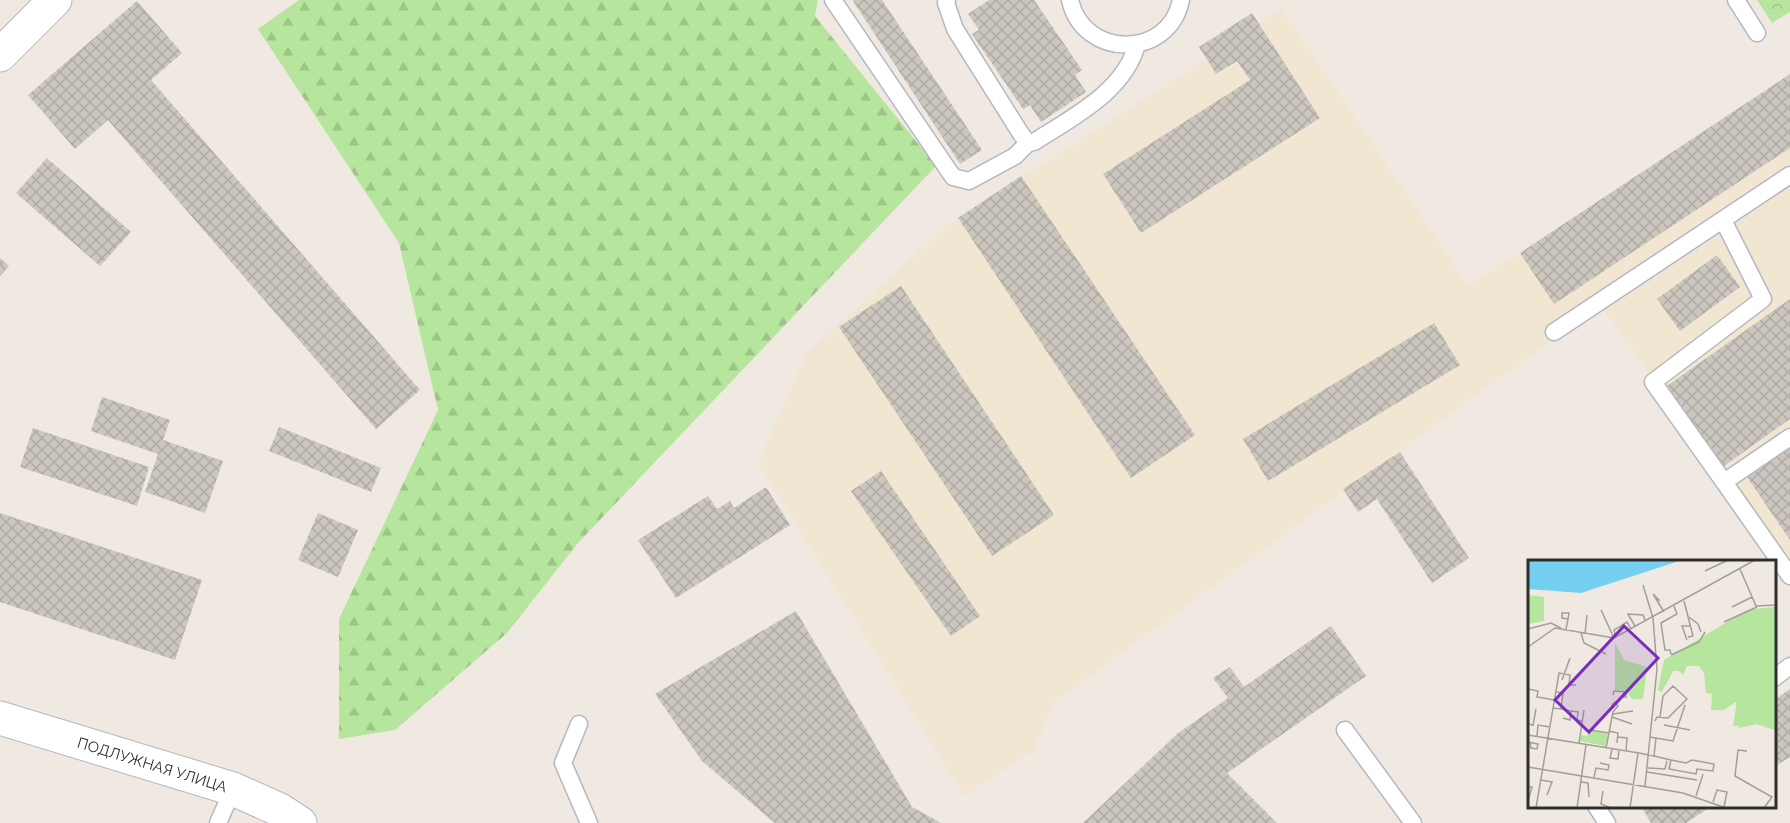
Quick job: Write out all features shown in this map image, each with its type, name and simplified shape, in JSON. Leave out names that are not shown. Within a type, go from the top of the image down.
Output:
[{"type":"street","points":[[0,55],[42,4]]},
{"type":"street","name":"ПОДЛУЖНАЯ УЛИЦА","points":[[0,718],[233,789],[285,819]]},
{"type":"lane","points":[[833,0],[953,177],[969,181],[1015,156],[1028,143],[1034,142],[1108,92],[1134,56],[1137,44]]},
{"type":"lane","points":[[947,0],[955,29],[1028,143]]},
{"type":"lane","points":[[1070,0],[1072,9],[1082,25],[1096,37],[1112,44],[1128,46],[1159,35],[1171,23],[1181,0]]},
{"type":"lane","points":[[1736,0],[1757,33]]},
{"type":"lane","points":[[1554,332],[1790,176]]},
{"type":"lane","points":[[1723,220],[1763,299],[1653,382],[1790,576]]},
{"type":"lane","points":[[1724,482],[1790,438]]},
{"type":"lane","points":[[1775,677],[1790,666]]},
{"type":"lane","points":[[579,724],[563,763],[589,823]]},
{"type":"lane","points":[[1345,730],[1413,823]]},
{"type":"lane","points":[[218,823],[233,789]]},
{"type":"lane","points":[[1597,808],[1607,823]]},
{"type":"shaded area","points":[[1281,8],[1468,285],[1790,87],[1790,564],[1600,305],[1054,702],[1034,750],[964,796],[758,463],[806,354],[948,225],[1199,64]]},
{"type":"green space","points":[[299,0],[818,0],[815,16],[936,166],[578,543],[507,633],[395,730],[339,739],[339,619],[438,410],[399,243],[258,29]]},
{"type":"green space","points":[[1757,0],[1790,0],[1790,12],[1772,23]]},
{"type":"building","points":[[854,0],[882,0],[982,150],[960,164]]},
{"type":"building","points":[[989,0],[1034,0],[1082,70],[1075,75],[1086,92],[1041,122],[1030,105],[1023,109],[972,34],[979,30],[968,14]]},
{"type":"building","points":[[137,1],[182,53],[151,80],[420,390],[376,429],[108,120],[75,149],[28,95]]},
{"type":"building","points":[[1252,13],[1320,118],[1141,233],[1103,174],[1250,80],[1237,61],[1216,74],[1199,47]]},
{"type":"building","points":[[1790,74],[1790,148],[1554,304],[1520,253]]},
{"type":"building","points":[[47,158],[131,232],[100,266],[16,193]]},
{"type":"building","points":[[1021,176],[1195,435],[1131,478],[958,218]]},
{"type":"building","points":[[1717,255],[1740,287],[1680,331],[1657,299]]},
{"type":"building","points":[[0,258],[9,266],[0,276]]},
{"type":"building","points":[[901,286],[1054,515],[992,556],[839,327]]},
{"type":"building","points":[[1790,299],[1790,419],[1724,466],[1667,386]]},
{"type":"building","points":[[1434,323],[1460,365],[1268,481],[1243,439]]},
{"type":"building","points":[[102,397],[170,420],[163,440],[223,461],[205,513],[145,492],[158,454],[91,431]]},
{"type":"building","points":[[279,427],[381,468],[371,492],[269,451]]},
{"type":"building","points":[[33,428],[149,467],[137,506],[20,467]]},
{"type":"building","points":[[1790,447],[1790,540],[1747,477]]},
{"type":"building","points":[[1400,452],[1469,558],[1432,583],[1377,499],[1358,512],[1343,489]]},
{"type":"building","points":[[881,471],[980,616],[951,636],[851,491]]},
{"type":"building","points":[[766,487],[790,525],[676,598],[638,540],[708,496],[717,509],[730,501],[734,508]]},
{"type":"building","points":[[0,513],[202,580],[175,660],[0,602]]},
{"type":"building","points":[[318,513],[358,530],[338,577],[298,560]]},
{"type":"building","points":[[796,611],[912,807],[941,823],[775,823],[702,761],[655,694]]},
{"type":"building","points":[[1331,626],[1366,676],[1227,773],[1277,823],[1083,823],[1177,734],[1228,698],[1213,678],[1230,667],[1244,687]]},
{"type":"building","points":[[1790,689],[1790,757],[1775,766],[1775,699]]},
{"type":"building","points":[[1642,808],[1709,808],[1686,823],[1651,823]]}]
